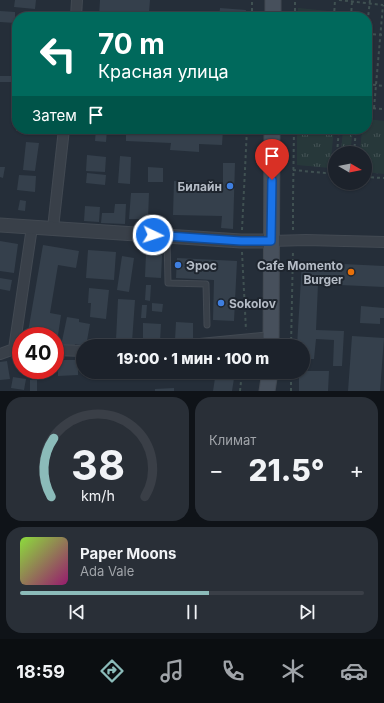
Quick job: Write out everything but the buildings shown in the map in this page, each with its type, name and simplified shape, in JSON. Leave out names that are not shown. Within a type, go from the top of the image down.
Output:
[{"type":"main road","points":[[273,0],[273,12]]},
{"type":"main road","points":[[271,339],[272,134]]},
{"type":"main road","points":[[267,391],[269,379]]},
{"type":"street","points":[[77,12],[78,0]]},
{"type":"street","points":[[53,228],[63,134]]},
{"type":"street","points":[[0,225],[241,241],[306,240],[384,242]]},
{"type":"street","points":[[21,327],[32,227]]},
{"type":"street","points":[[64,350],[76,350]]},
{"type":"street","points":[[0,354],[12,351]]},
{"type":"lane","points":[[167,236],[168,283],[206,284],[206,325]]},
{"type":"path","points":[[252,0],[252,12]]},
{"type":"path","points":[[295,0],[295,12]]},
{"type":"path","points":[[334,12],[335,0]]},
{"type":"path","points":[[339,0],[370,2],[384,5],[374,108],[384,109]]},
{"type":"path","points":[[351,12],[352,1]]},
{"type":"path","points":[[369,12],[370,2]]},
{"type":"path","points":[[372,34],[384,35]]},
{"type":"path","points":[[372,85],[384,86]]},
{"type":"path","points":[[338,146],[339,134]]},
{"type":"path","points":[[355,146],[356,134]]},
{"type":"path","points":[[293,170],[328,173]]},
{"type":"path","points":[[372,177],[384,178]]},
{"type":"path","points":[[240,391],[241,379]]},
{"type":"path","points":[[291,379],[291,391]]},
{"type":"green space","points":[[298,8],[328,11],[328,12],[298,12]]},
{"type":"green space","points":[[372,120],[384,121],[384,174],[372,173],[372,146],[361,146],[362,134],[372,134]]},
{"type":"green space","points":[[297,134],[333,134],[332,146],[328,146],[328,168],[297,165]]},
{"type":"green space","points":[[343,134],[352,134],[351,146],[342,146]]},
{"type":"place","name":"Билайн","points":[[230,186]]},
{"type":"place","name":"Эрос","points":[[178,265]]},
{"type":"place","name":"Cafe Momento Burger","points":[[351,272]]},
{"type":"place","name":"Sokolov","points":[[221,303]]},
{"type":"route","points":[[153,235],[241,241],[271,241],[272,180]]}]
